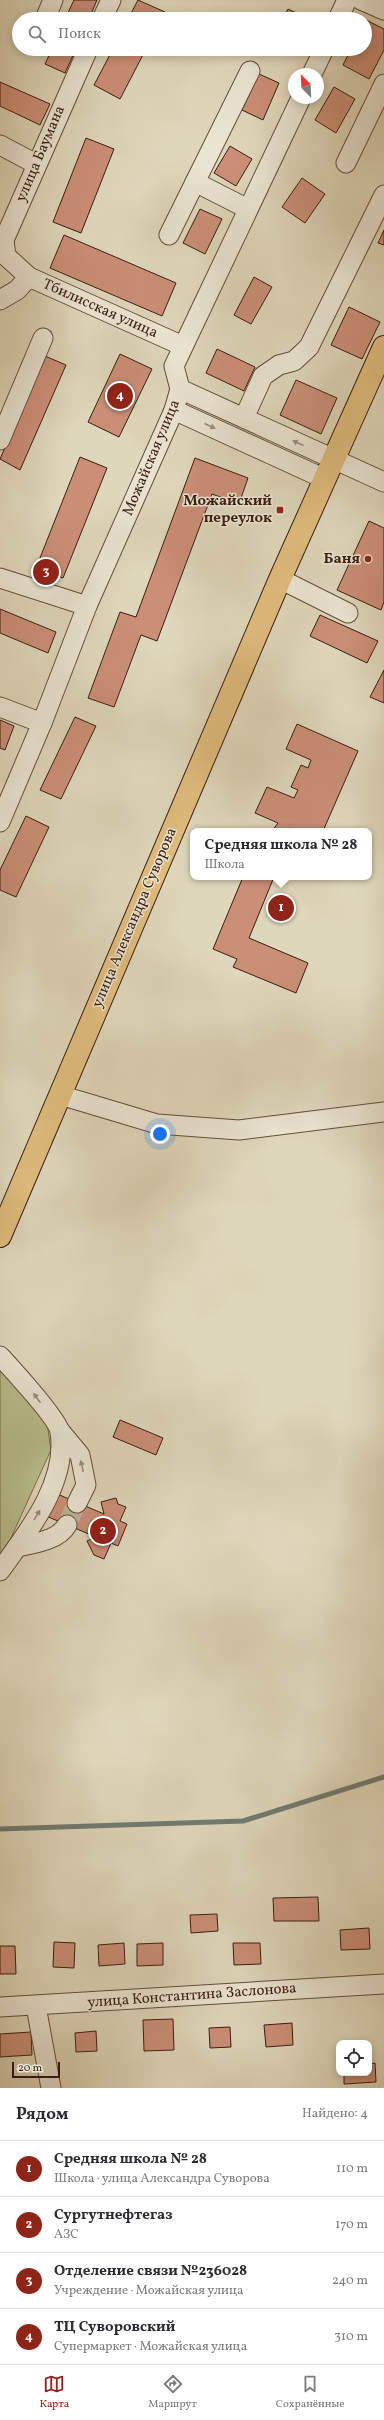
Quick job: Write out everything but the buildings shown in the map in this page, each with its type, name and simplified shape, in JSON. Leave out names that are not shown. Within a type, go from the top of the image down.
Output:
[{"type":"main road","name":"улица Александра Суворова","points":[[0,1236],[280,579],[384,347]]},
{"type":"street","points":[[48,12],[54,0]]},
{"type":"street","points":[[105,12],[111,0]]},
{"type":"street","points":[[341,12],[347,0]]},
{"type":"street","points":[[361,0],[384,10]]},
{"type":"street","name":"улица Баумана","points":[[29,277],[6,256],[4,240],[36,164],[85,56]]},
{"type":"street","points":[[315,68],[321,56]]},
{"type":"street","points":[[169,235],[250,71]]},
{"type":"street","points":[[346,163],[384,84]]},
{"type":"street","name":"Можайская улица","points":[[0,821],[42,723],[87,606],[174,410],[180,389],[174,366],[298,104]]},
{"type":"street","points":[[0,144],[36,164]]},
{"type":"street","points":[[195,182],[248,208]]},
{"type":"street","points":[[244,418],[263,376],[279,365],[294,361],[310,347],[384,195]]},
{"type":"street","name":"Тбилисская улица","points":[[0,300],[17,290],[29,277],[183,346]]},
{"type":"street","points":[[0,440],[43,338]]},
{"type":"street","points":[[180,389],[384,482]]},
{"type":"street","points":[[174,410],[325,479]]},
{"type":"street","points":[[0,578],[87,606]]},
{"type":"street","points":[[280,579],[348,613]]},
{"type":"street","points":[[0,707],[42,723]]},
{"type":"street","points":[[60,1095],[157,1124],[239,1130],[384,1112]]},
{"type":"street","points":[[0,1356],[29,1387],[60,1431],[80,1455],[86,1485],[77,1503]]},
{"type":"street","points":[[0,1571],[40,1511],[59,1471],[60,1431]]},
{"type":"street","points":[[17,1547],[36,1544],[63,1531],[67,1525]]},
{"type":"street","name":"улица Константина Заслонова","points":[[0,2007],[384,1984]]},
{"type":"street","points":[[36,2006],[51,2088]]},
{"type":"green space","points":[[0,1364],[47,1423],[51,1450],[0,1562]]},
{"type":"waterway","points":[[0,1829],[243,1821],[384,1777]]},
{"type":"tunnel","points":[[67,1525],[77,1503]]},
{"type":"place","name":"ТЦ Суворовский","points":[[120,396]]},
{"type":"place","name":"Можайский переулок","points":[[280,510]]},
{"type":"place","name":"Баня","points":[[368,559]]},
{"type":"place","name":"Отделение связи №236028","points":[[46,572]]},
{"type":"place","name":"Средняя школа № 28","points":[[281,908]]},
{"type":"place","name":"Сургутнефтегаз","points":[[103,1531]]}]
